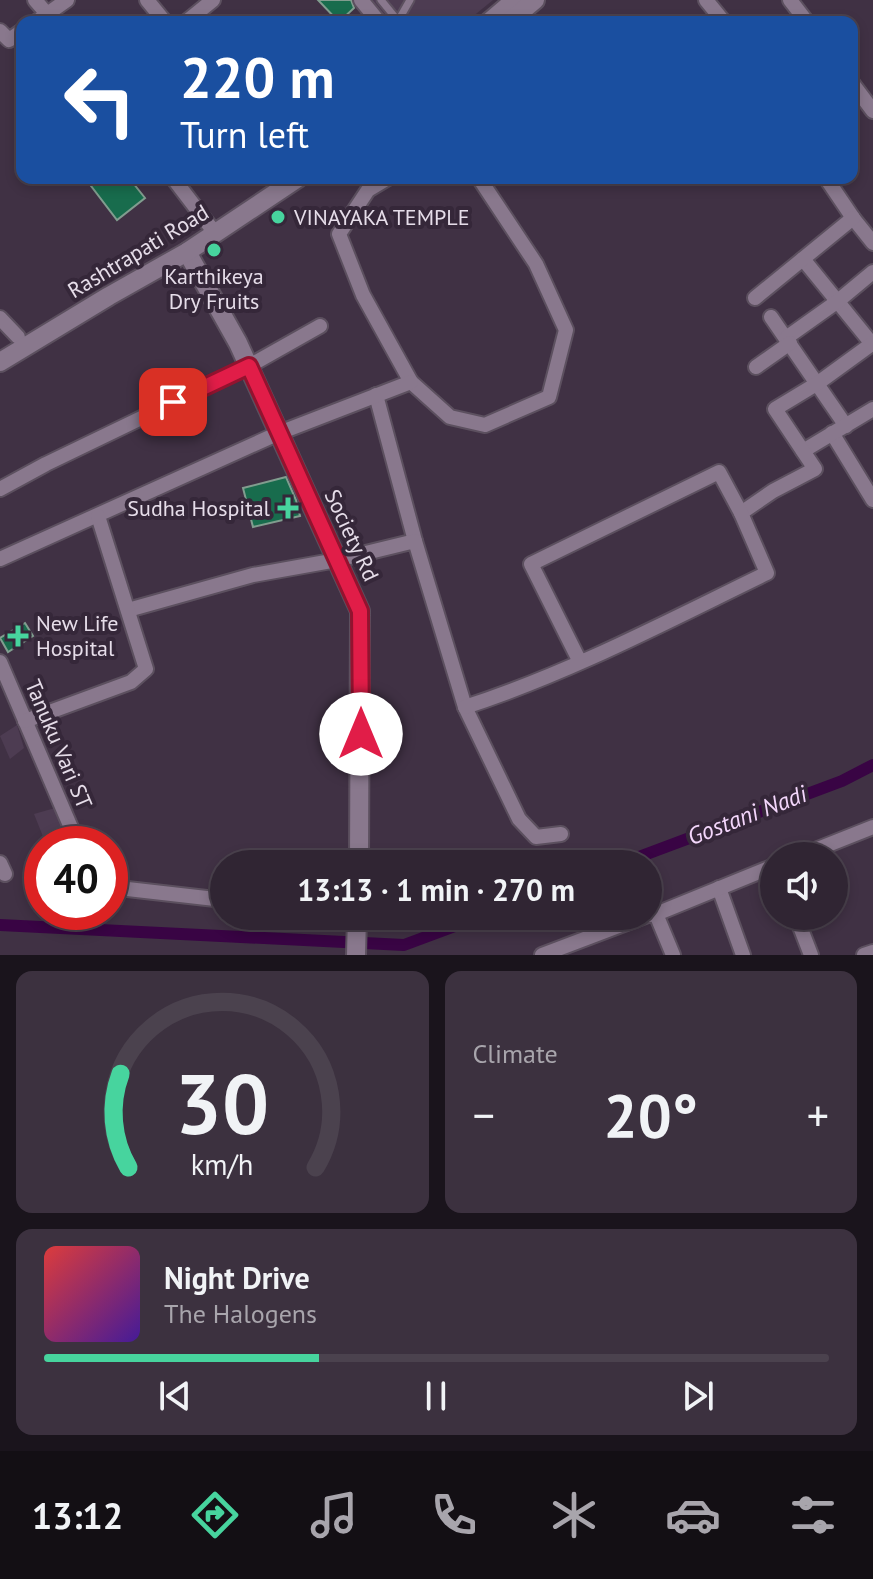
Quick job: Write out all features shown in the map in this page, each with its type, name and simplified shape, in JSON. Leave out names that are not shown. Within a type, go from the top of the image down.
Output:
[{"type":"street","points":[[49,16],[67,0]]},
{"type":"street","points":[[147,0],[160,16]]},
{"type":"street","points":[[193,16],[213,0]]},
{"type":"street","points":[[361,0],[374,16]]},
{"type":"street","points":[[496,16],[515,0]]},
{"type":"street","points":[[516,16],[535,0]]},
{"type":"street","points":[[790,0],[802,16]]},
{"type":"street","points":[[178,184],[211,228]]},
{"type":"street","name":"Rashtrapati Road","points":[[0,362],[187,252],[211,228],[267,184]]},
{"type":"street","name":"Rashtrapati Road","points":[[0,348],[103,285],[288,184]]},
{"type":"street","points":[[378,184],[368,190],[339,234],[363,295],[411,382],[450,417],[485,425],[549,397],[566,330],[536,264],[483,184]]},
{"type":"street","points":[[830,184],[873,243]]},
{"type":"street","points":[[755,298],[853,218]]},
{"type":"street","name":"Society Rd","points":[[187,252],[249,366],[360,611],[359,850]]},
{"type":"street","points":[[741,513],[773,491],[815,469],[775,409],[873,344],[803,259]]},
{"type":"street","points":[[756,367],[873,272]]},
{"type":"street","points":[[771,317],[846,426]]},
{"type":"street","points":[[0,318],[18,337]]},
{"type":"street","points":[[0,489],[249,366],[320,326]]},
{"type":"street","points":[[0,559],[279,433],[411,382]]},
{"type":"street","points":[[376,395],[415,541],[465,707],[519,819],[536,837],[561,834]]},
{"type":"street","points":[[803,451],[873,409]]},
{"type":"street","points":[[832,433],[873,500]]},
{"type":"street","points":[[465,707],[514,691],[580,662],[767,573],[719,472],[531,564],[580,662]]},
{"type":"street","points":[[25,721],[131,682],[146,669],[98,516]]},
{"type":"street","points":[[128,610],[253,575],[337,560],[415,541]]},
{"type":"street","name":"Tanuku Vari ST","points":[[0,662],[4,685],[25,721],[70,826]]},
{"type":"street","points":[[835,842],[873,827]]},
{"type":"street","points":[[662,910],[760,872]]},
{"type":"street","points":[[719,888],[743,955]]},
{"type":"street","points":[[128,889],[210,898]]},
{"type":"street","points":[[356,955],[357,930]]},
{"type":"street","points":[[542,955],[610,930]]},
{"type":"street","points":[[659,930],[673,955]]},
{"type":"street","points":[[801,930],[811,955]]},
{"type":"street","points":[[864,955],[873,952]]},
{"type":"lane","points":[[381,0],[394,16]]},
{"type":"shaded area","points":[[368,0],[493,0],[473,16],[382,16]]},
{"type":"shaded area","points":[[17,725],[24,748],[10,759],[0,736]]},
{"type":"shaded area","points":[[55,808],[62,826],[39,826],[34,814]]},
{"type":"building","points":[[318,0],[351,0],[354,8],[345,16],[333,16]]},
{"type":"building","points":[[90,184],[134,184],[145,198],[117,220]]},
{"type":"building","points":[[286,477],[300,516],[253,527],[243,488]]},
{"type":"building","points":[[25,623],[33,636],[8,652],[0,638]]},
{"type":"waterway","name":"Gostani Nadi","points":[[657,850],[842,781],[873,765]]},
{"type":"waterway","name":"Gostani Nadi","points":[[0,925],[404,945],[444,930]]},
{"type":"place","name":"VINAYAKA TEMPLE","points":[[278,217]]},
{"type":"place","name":"Karthikeya Dry Fruits","points":[[214,250]]},
{"type":"place","name":"Sudha Hospital","points":[[288,508]]},
{"type":"place","name":"New Life Hospital","points":[[18,636]]},
{"type":"route","points":[[173,402],[249,366],[360,611],[361,734]]}]
